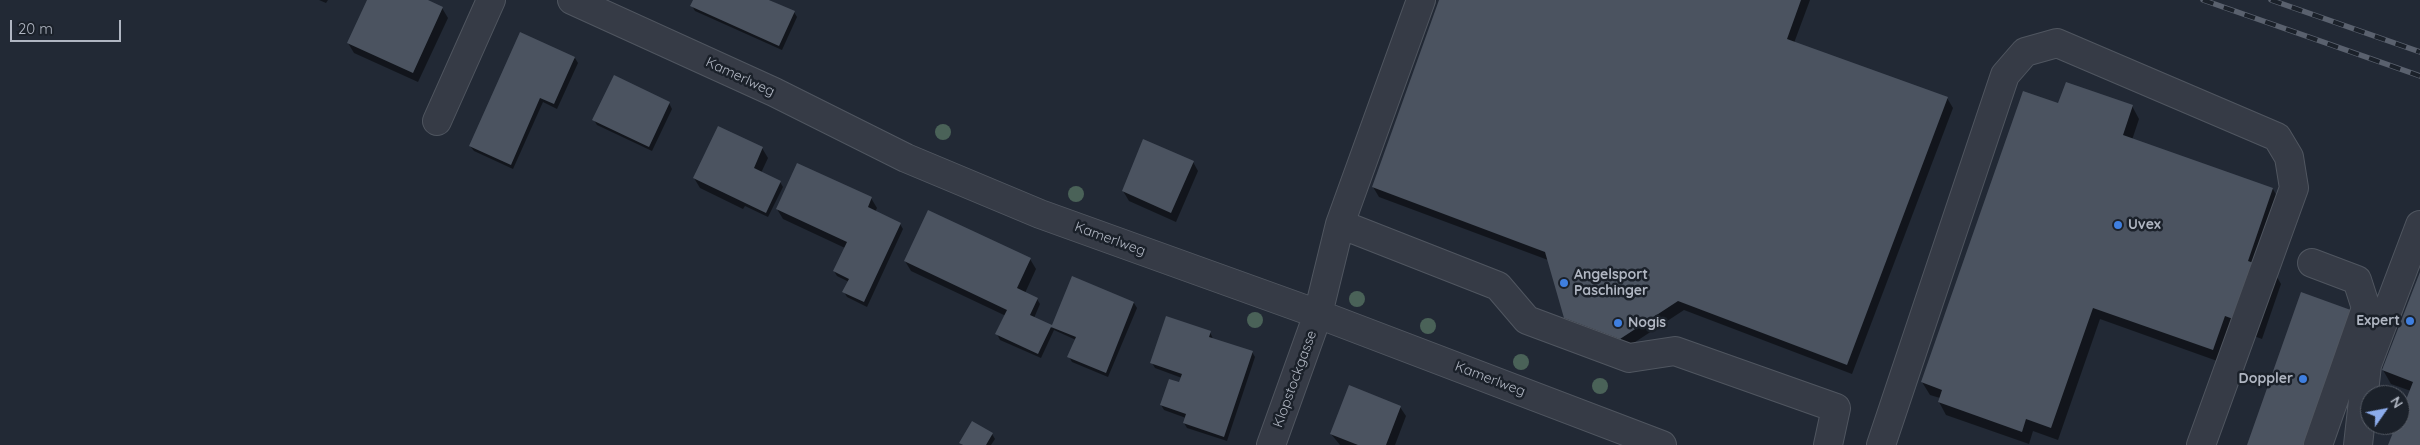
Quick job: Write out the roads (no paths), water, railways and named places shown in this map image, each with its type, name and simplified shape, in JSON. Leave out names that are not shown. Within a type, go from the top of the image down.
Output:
[{"type":"street","points":[[437,121],[490,0]]},
{"type":"street","name":"Kamerlweg","points":[[572,0],[774,92],[906,158],[1040,214],[1318,314],[1662,445]]},
{"type":"street","name":"Klopstockgasse","points":[[1271,445],[1318,314],[1340,224],[1421,0]]},
{"type":"street","points":[[1882,445],[2005,75],[2025,52],[2057,42],[2276,137],[2289,157],[2294,188],[2201,445]]},
{"type":"street","points":[[1340,224],[1498,286],[1527,320],[1630,358],[1675,351],[1836,408],[1828,445]]},
{"type":"street","points":[[2358,445],[2367,365],[2420,224]]},
{"type":"street","points":[[2312,263],[2357,280],[2366,308],[2318,445]]},
{"type":"railway","points":[[2203,0],[2420,76]]},
{"type":"railway","points":[[2271,0],[2420,52]]},
{"type":"place","name":"Uvex","points":[[2118,225]]},
{"type":"place","name":"Angelsport Paschinger","points":[[1564,283]]},
{"type":"place","name":"Expert","points":[[2410,321]]},
{"type":"place","name":"Nogis","points":[[1618,323]]},
{"type":"place","name":"Doppler","points":[[2303,379]]}]
